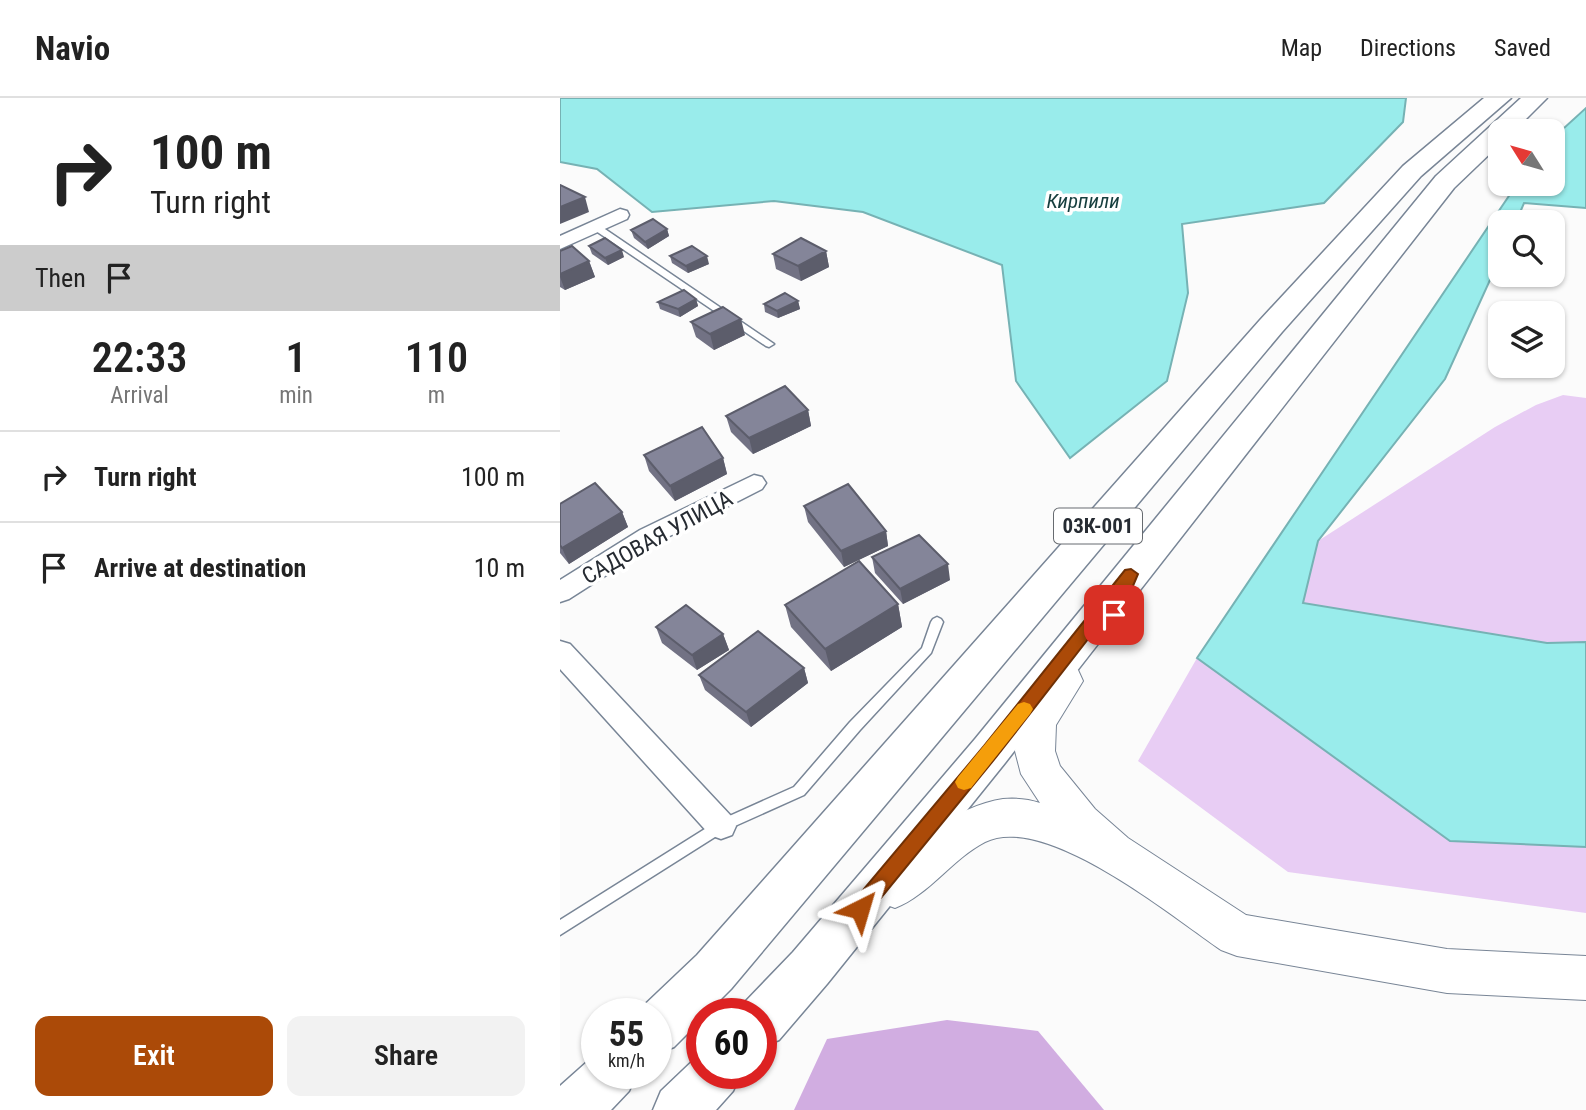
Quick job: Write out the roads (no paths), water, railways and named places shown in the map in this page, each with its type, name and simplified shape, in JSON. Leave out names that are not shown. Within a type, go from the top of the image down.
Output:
[{"type":"main road","name":"03К-001","points":[[672,1014],[715,972],[1271,326],[1412,171],[1500,98]]},
{"type":"main road","name":"03К-001","points":[[777,1004],[990,751],[1445,182],[1535,98]]},
{"type":"main road","points":[[1131,574],[1114,615],[1036,723],[1035,751],[1042,774],[1080,822],[1113,852],[1237,935],[1447,971],[1586,978]]},
{"type":"main road","points":[[810,968],[923,860],[962,833],[992,821],[1017,816],[1039,821],[1113,852]]},
{"type":"main road","points":[[573,1110],[595,1089]]},
{"type":"main road","points":[[680,1110],[700,1089]]},
{"type":"street","points":[[560,243],[620,215]]},
{"type":"street","name":"САДОВАЯ УЛИЦА","points":[[560,592],[649,536],[754,483]]},
{"type":"street","points":[[560,651],[721,826]]},
{"type":"lane","points":[[596,227],[769,344]]},
{"type":"lane","points":[[560,928],[721,826],[799,791],[855,726],[927,650],[937,622]]},
{"type":"water","name":"Кирпили","points":[[560,98],[1406,98],[1403,122],[1324,203],[1182,224],[1188,293],[1167,381],[1070,458],[1016,381],[1002,265],[863,212],[774,201],[652,212],[597,169],[560,162]]},
{"type":"water","points":[[1586,108],[1586,208],[1524,203],[1521,210],[1499,210],[1509,196],[1565,196],[1565,127]]},
{"type":"water","points":[[1488,227],[1488,284],[1445,379],[1318,541],[1303,603],[1547,643],[1586,642],[1586,847],[1450,841],[1197,658]]}]
